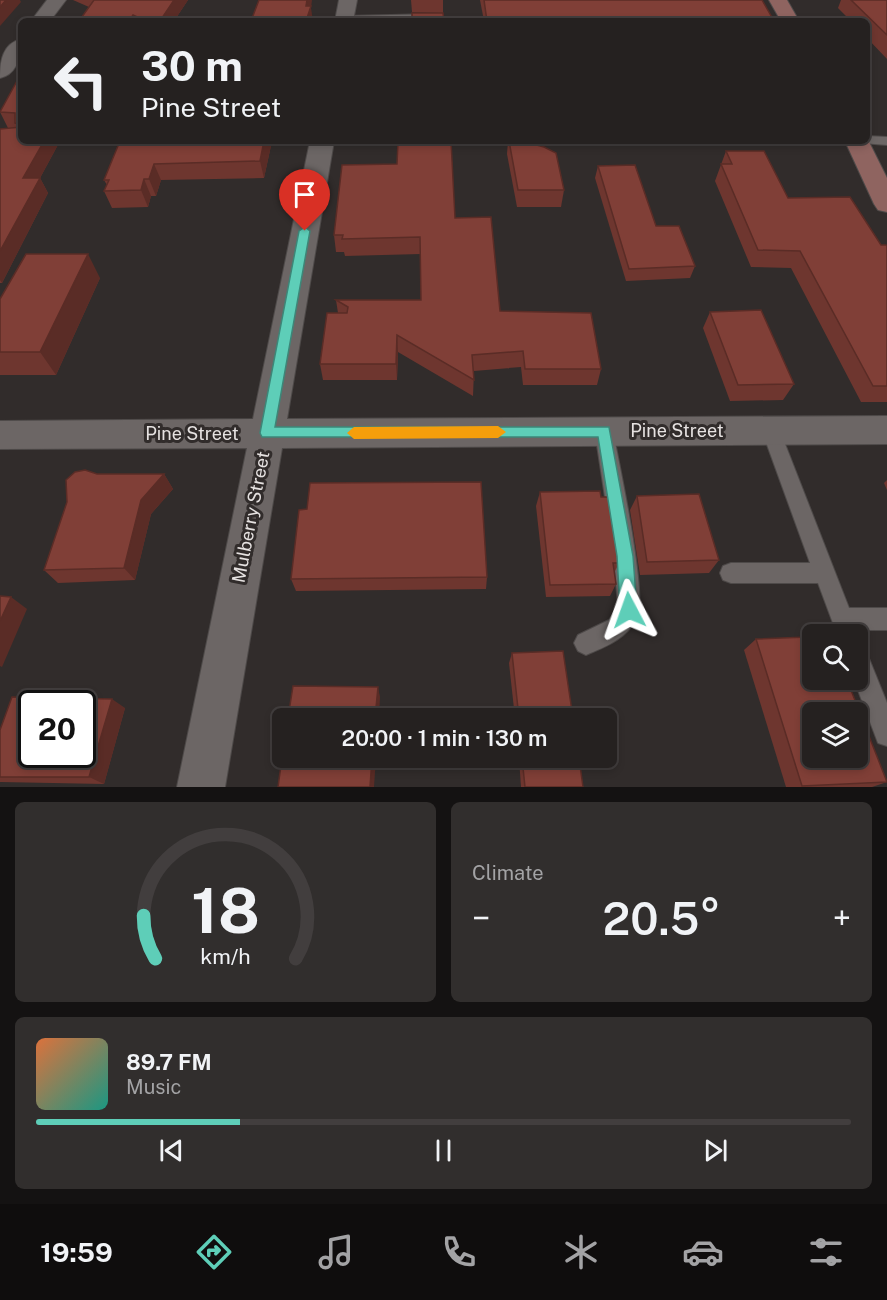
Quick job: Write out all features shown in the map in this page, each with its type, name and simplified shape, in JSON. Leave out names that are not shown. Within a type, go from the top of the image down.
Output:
[{"type":"main road","points":[[778,0],[788,18]]},
{"type":"main road","points":[[858,144],[887,204]]},
{"type":"street","points":[[42,18],[57,0]]},
{"type":"street","points":[[345,18],[348,0]]},
{"type":"street","points":[[0,72],[18,49]]},
{"type":"street","name":"Mulberry Street","points":[[201,787],[321,144]]},
{"type":"street","name":"Pine Street","points":[[0,435],[887,430]]},
{"type":"lane","points":[[358,18],[383,14],[438,17]]},
{"type":"lane","points":[[870,140],[887,141]]},
{"type":"lane","points":[[771,431],[844,624]]},
{"type":"lane","points":[[586,643],[616,628],[629,610],[625,556],[604,432]]},
{"type":"lane","points":[[731,573],[825,573]]},
{"type":"lane","points":[[861,624],[887,619]]},
{"type":"lane","points":[[868,685],[887,734]]},
{"type":"building","points":[[94,0],[174,0],[162,18],[140,18],[133,15],[131,18],[81,18]]},
{"type":"building","points":[[259,0],[307,0],[306,6],[311,6],[307,18],[252,18]]},
{"type":"building","points":[[484,0],[762,0],[772,18],[487,18]]},
{"type":"building","points":[[851,0],[887,0],[887,35]]},
{"type":"building","points":[[412,13],[443,13],[444,18],[412,18]]},
{"type":"building","points":[[18,81],[18,124],[15,123],[15,113],[0,112]]},
{"type":"building","points":[[18,127],[18,144],[42,144],[23,178],[40,178],[0,251],[0,129]]},
{"type":"building","points":[[119,144],[263,144],[260,161],[154,164],[149,179],[144,179],[141,190],[104,191],[109,180],[104,180]]},
{"type":"building","points":[[398,144],[451,144],[455,218],[491,217],[500,311],[591,313],[601,369],[525,369],[523,351],[472,355],[474,380],[397,335],[396,364],[320,364],[327,313],[347,313],[348,307],[336,300],[421,300],[420,237],[342,239],[343,235],[334,235],[342,165],[397,164]]},
{"type":"building","points":[[510,144],[533,144],[556,153],[564,190],[518,190]]},
{"type":"building","points":[[726,151],[764,151],[788,198],[850,197],[881,245],[887,246],[887,386],[873,386],[800,251],[758,250],[721,164],[732,164]]},
{"type":"building","points":[[635,165],[656,226],[679,226],[695,266],[629,269],[598,166]]},
{"type":"building","points":[[26,254],[88,254],[40,352],[0,352],[0,299]]},
{"type":"building","points":[[761,310],[794,384],[738,385],[710,312]]},
{"type":"building","points":[[85,470],[97,474],[164,474],[141,500],[124,568],[44,570],[67,502],[66,480],[75,472]]},
{"type":"building","points":[[481,482],[487,577],[291,579],[299,510],[307,509],[310,483]]},
{"type":"building","points":[[600,491],[601,497],[610,497],[619,563],[613,563],[616,584],[550,585],[540,492]]},
{"type":"building","points":[[699,494],[719,560],[647,562],[637,496]]},
{"type":"building","points":[[0,596],[11,597],[0,621]]},
{"type":"building","points":[[802,637],[802,690],[851,690],[856,702],[802,702],[802,768],[868,768],[868,734],[887,782],[802,786],[756,639]]},
{"type":"building","points":[[563,651],[572,708],[518,708],[512,653]]},
{"type":"building","points":[[293,686],[378,687],[376,708],[290,708]]},
{"type":"building","points":[[12,697],[18,697],[18,768],[92,768],[89,777],[0,777],[0,730]]},
{"type":"building","points":[[96,699],[112,699],[96,753]]},
{"type":"building","points":[[281,768],[371,768],[370,787],[278,787]]},
{"type":"building","points":[[523,768],[580,768],[583,787],[525,787]]},
{"type":"slow traffic","points":[[354,433],[498,432]]},
{"type":"route","points":[[305,231],[267,433],[604,432],[625,556],[629,610]]}]
